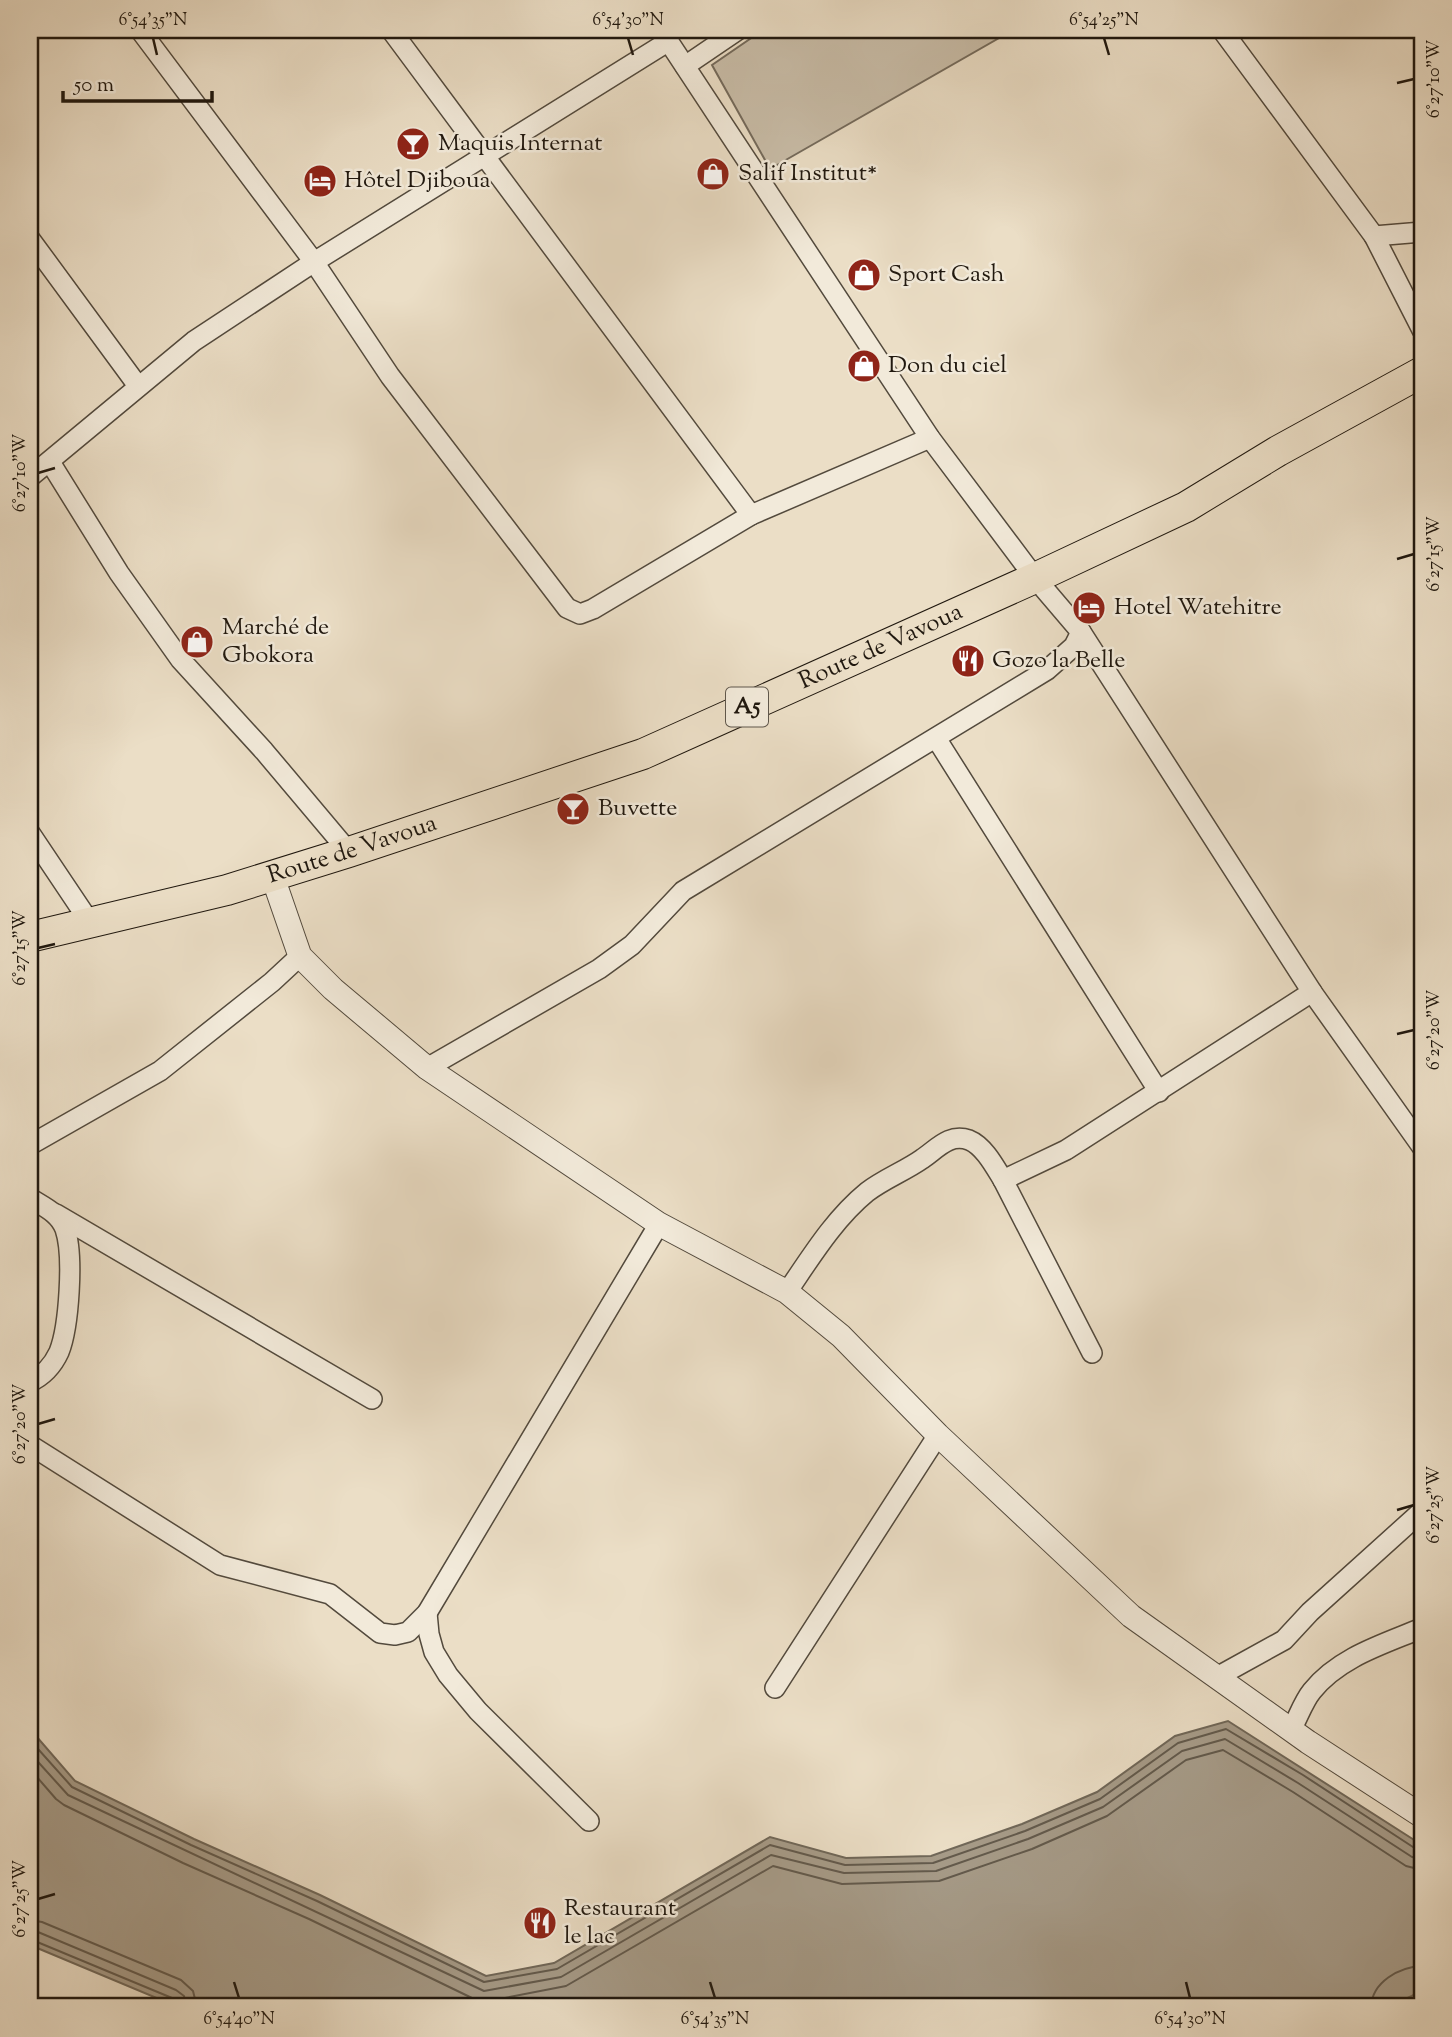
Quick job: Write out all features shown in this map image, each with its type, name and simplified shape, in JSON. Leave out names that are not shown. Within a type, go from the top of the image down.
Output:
[{"type":"main road","name":"Route de Vavoua","points":[[30,937],[227,890],[643,754],[1035,578],[1186,507],[1278,451],[1422,372]]},
{"type":"street","points":[[140,30],[314,262],[390,376],[567,608],[580,614],[593,609],[751,515],[930,438]]},
{"type":"street","points":[[391,30],[751,515]]},
{"type":"street","points":[[685,66],[738,30]]},
{"type":"street","points":[[1222,30],[1374,236],[1422,330]]},
{"type":"street","points":[[30,477],[194,341],[314,262],[485,156],[665,35],[930,438],[1035,578],[1081,632],[1312,992],[1422,1147]]},
{"type":"street","points":[[1374,236],[1422,232]]},
{"type":"street","points":[[30,239],[138,386]]},
{"type":"street","points":[[50,462],[119,573],[180,659],[264,751],[349,852]]},
{"type":"street","points":[[428,1068],[600,970],[632,945],[683,891],[1047,670],[1073,646],[1081,632]]},
{"type":"street","points":[[936,738],[1159,1092]]},
{"type":"street","points":[[30,834],[91,924]]},
{"type":"street","points":[[272,875],[300,956],[333,989],[428,1068],[659,1224],[787,1292],[841,1336],[938,1435],[1131,1616],[1291,1730],[1422,1816]]},
{"type":"street","points":[[30,1145],[160,1071],[272,982],[300,956]]},
{"type":"street","points":[[1003,1180],[1066,1150],[1312,992]]},
{"type":"street","points":[[787,1292],[824,1237],[867,1193],[922,1159],[946,1140],[971,1141],[985,1154],[1003,1180],[1092,1353]]},
{"type":"street","points":[[30,1198],[372,1399]]},
{"type":"street","points":[[30,1382],[42,1376],[58,1353],[66,1325],[70,1254],[65,1228],[56,1214]]},
{"type":"street","points":[[30,1445],[220,1565],[330,1594],[380,1633],[396,1635],[408,1632],[427,1613],[659,1224]]},
{"type":"street","points":[[775,1688],[938,1435]]},
{"type":"street","points":[[1217,1677],[1284,1640],[1310,1612],[1422,1511]]},
{"type":"street","points":[[427,1613],[434,1651],[447,1675],[478,1712],[589,1821]]},
{"type":"street","points":[[1291,1730],[1311,1692],[1335,1670],[1369,1648],[1422,1628]]},
{"type":"shaded area","points":[[763,30],[1013,30],[770,169],[712,65]]},
{"type":"water","points":[[1228,1721],[1422,1845],[1422,1991],[1399,2002],[1396,2007],[178,2007],[30,1945],[30,1729],[75,1781],[486,1976],[554,1963],[770,1837],[846,1858],[931,1856],[1022,1824],[1097,1792],[1175,1736]]},
{"type":"place","name":"Maquis Internat","points":[[413,144]]},
{"type":"place","name":"Salif Institut*","points":[[713,174]]},
{"type":"place","name":"Hôtel Djiboua","points":[[320,181]]},
{"type":"place","name":"Sport Cash","points":[[864,275]]},
{"type":"place","name":"Don du ciel","points":[[864,366]]},
{"type":"place","name":"Hotel Watehitre","points":[[1089,608]]},
{"type":"place","name":"Marché de Gbokora","points":[[197,642]]},
{"type":"place","name":"Gozo la Belle","points":[[968,661]]},
{"type":"place","name":"Buvette","points":[[573,809]]},
{"type":"place","name":"Restaurant le lac","points":[[540,1923]]}]
